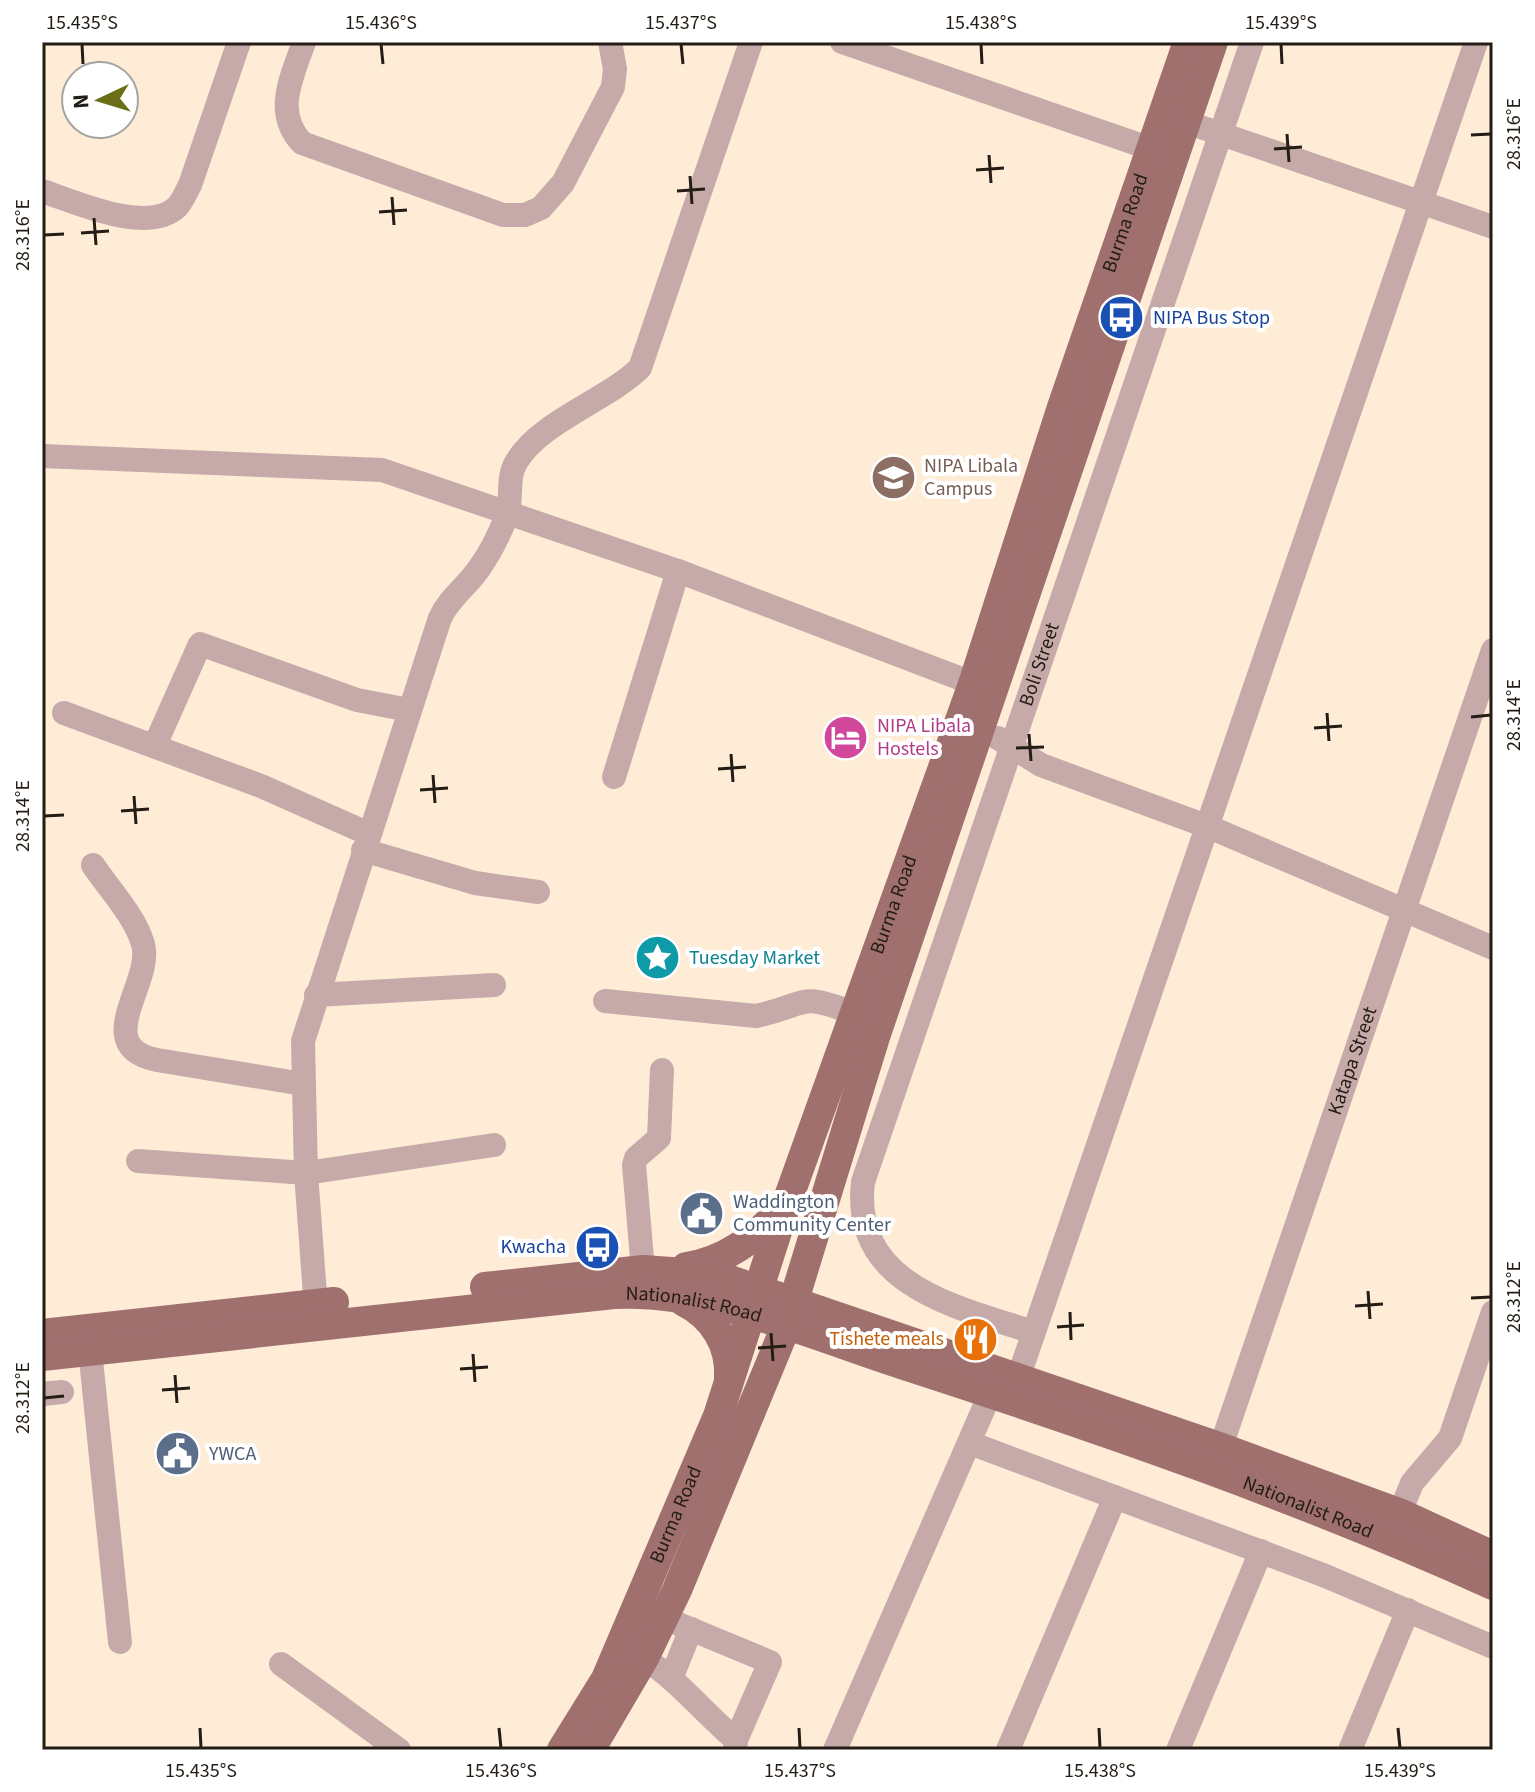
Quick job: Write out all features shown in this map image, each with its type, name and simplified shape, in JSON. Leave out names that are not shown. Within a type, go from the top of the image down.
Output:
[{"type":"main road","name":"Burma Road","points":[[562,1750],[606,1679],[681,1510],[728,1384],[792,1190],[856,1014],[983,687],[1163,153],[1188,42]]},
{"type":"main road","name":"Burma Road","points":[[1163,153],[1186,122],[1213,42]]},
{"type":"main road","name":"Burma Road","points":[[590,1750],[644,1658],[677,1624],[790,1314],[875,1037],[983,726],[983,687]]},
{"type":"main road","points":[[728,1384],[725,1346],[716,1329],[660,1278],[741,1246],[778,1211],[792,1190]]},
{"type":"main road","points":[[767,1372],[780,1357],[797,1347],[844,1333],[838,1308],[822,1283],[815,1255],[815,1235]]},
{"type":"main road","name":"Nationalist Road","points":[[42,1334],[614,1294],[660,1278],[790,1314],[1217,1459],[1394,1526],[1493,1556]]},
{"type":"main road","name":"Nationalist Road","points":[[42,1356],[317,1314]]},
{"type":"main road","name":"Nationalist Road","points":[[1394,1526],[1493,1585]]},
{"type":"street","points":[[42,191],[123,217],[143,219],[162,216],[178,207],[190,185],[239,42]]},
{"type":"street","points":[[304,42],[286,93],[290,130],[302,143],[503,215],[525,215],[553,198],[607,102],[615,69],[610,42]]},
{"type":"street","points":[[317,1314],[306,1173],[303,1041],[409,710],[445,607],[479,569],[508,513],[511,477],[517,460],[570,415],[628,379],[640,368],[751,42]]},
{"type":"street","points":[[842,42],[885,49],[1163,153]]},
{"type":"street","name":"Boli Street","points":[[1033,1332],[918,1291],[891,1269],[868,1234],[860,1201],[870,1157],[1252,42]]},
{"type":"street","points":[[835,1750],[970,1443],[1033,1332],[1209,827],[1476,42]]},
{"type":"street","points":[[1186,122],[1493,227]]},
{"type":"street","points":[[42,456],[382,470],[678,571],[983,687]]},
{"type":"street","points":[[614,777],[678,571]]},
{"type":"street","points":[[155,745],[200,644],[357,700],[409,710]]},
{"type":"street","name":"Katapa Street","points":[[1217,1459],[1402,909],[1493,650]]},
{"type":"street","points":[[64,713],[155,745],[366,842],[475,883],[538,892]]},
{"type":"street","points":[[983,726],[1041,765],[1209,827],[1493,948]]},
{"type":"street","points":[[93,865],[144,945],[145,961],[125,1026],[127,1040],[134,1051],[157,1060],[303,1084]]},
{"type":"street","points":[[316,995],[494,985]]},
{"type":"street","points":[[605,1001],[756,1016],[778,1011],[796,1001],[816,998],[856,1014]]},
{"type":"street","points":[[660,1278],[634,1165],[636,1158],[659,1138],[662,1070]]},
{"type":"street","points":[[138,1161],[306,1173],[494,1145]]},
{"type":"street","points":[[1394,1526],[1412,1483],[1450,1438],[1493,1312]]},
{"type":"street","points":[[90,1350],[120,1642]]},
{"type":"street","points":[[970,1443],[1261,1551],[1493,1647]]},
{"type":"street","points":[[1008,1750],[1115,1497]]},
{"type":"street","points":[[1178,1750],[1261,1551]]},
{"type":"street","points":[[1350,1750],[1408,1610]]},
{"type":"street","points":[[644,1658],[672,1676],[735,1745],[770,1662],[677,1624],[672,1676]]},
{"type":"street","points":[[281,1664],[399,1750]]},
{"type":"place","name":"NIPA Bus Stop","points":[[1122,318]]},
{"type":"place","name":"NIPA Libala Campus","points":[[893,478]]},
{"type":"place","name":"NIPA Libala Hostels","points":[[846,738]]},
{"type":"place","name":"Tuesday Market","points":[[658,958]]},
{"type":"place","name":"Waddington Community Center","points":[[702,1214]]},
{"type":"place","name":"Kwacha","points":[[597,1247]]},
{"type":"place","name":"Tishete meals","points":[[975,1339]]},
{"type":"place","name":"YWCA","points":[[178,1454]]}]
